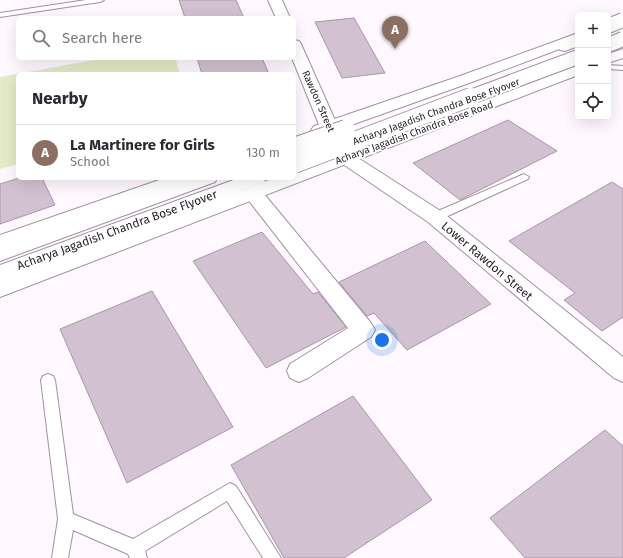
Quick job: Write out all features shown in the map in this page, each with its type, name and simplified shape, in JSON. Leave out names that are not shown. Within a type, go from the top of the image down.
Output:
[{"type":"main road","points":[[276,0],[282,16]]},
{"type":"main road","points":[[611,25],[623,20]]},
{"type":"main road","points":[[611,29],[623,24]]},
{"type":"main road","points":[[611,39],[623,44]]},
{"type":"main road","points":[[611,44],[623,39]]},
{"type":"main road","points":[[296,138],[575,41]]},
{"type":"main road","name":"Acharya Jagadish Chandra Bose Flyover","points":[[296,146],[506,70],[575,41]]},
{"type":"main road","name":"Rawdon Street","points":[[296,49],[329,127],[346,158]]},
{"type":"main road","points":[[611,58],[623,53]]},
{"type":"main road","name":"Acharya Jagadish Chandra Bose Flyover","points":[[296,163],[575,58]]},
{"type":"main road","name":"Acharya Jagadish Chandra Bose Road","points":[[296,177],[575,71]]},
{"type":"main road","name":"Lower Rawdon Street","points":[[346,158],[435,217],[618,360]]},
{"type":"main road","points":[[0,243],[178,180]]},
{"type":"main road","name":"Acharya Jagadish Chandra Bose Flyover","points":[[0,254],[203,180]]},
{"type":"main road","name":"Acharya Jagadish Chandra Bose Road","points":[[0,289],[255,185],[282,180]]},
{"type":"main road","points":[[255,185],[363,330],[299,371]]},
{"type":"main road","name":"Acharya Jagadish Chandra Bose Flyover","points":[[0,274],[255,185]]},
{"type":"lane","points":[[0,15],[100,0]]},
{"type":"lane","points":[[611,67],[623,68]]},
{"type":"lane","points":[[435,217],[524,177]]},
{"type":"lane","points":[[48,380],[66,519],[60,558]]},
{"type":"lane","points":[[66,519],[136,553],[230,491],[273,558]]},
{"type":"green space","points":[[94,60],[176,60],[179,72],[28,72]]},
{"type":"green space","points":[[16,74],[16,165],[0,169],[0,77]]},
{"type":"building","points":[[179,0],[236,0],[243,16],[184,16]]},
{"type":"building","points":[[354,18],[385,73],[342,78],[315,22]]},
{"type":"building","points":[[198,60],[263,60],[268,72],[201,72]]},
{"type":"building","points":[[508,120],[557,151],[460,200],[413,163]]},
{"type":"building","points":[[16,179],[43,180],[55,205],[0,224],[0,184]]},
{"type":"building","points":[[612,182],[623,189],[623,317],[602,331],[564,300],[575,293],[509,241]]},
{"type":"building","points":[[262,232],[313,294],[318,292],[346,327],[266,368],[193,261]]},
{"type":"building","points":[[425,241],[491,304],[407,350],[374,313],[367,316],[339,282]]},
{"type":"building","points":[[152,291],[233,427],[127,483],[60,329]]},
{"type":"building","points":[[353,396],[432,500],[344,558],[284,558],[231,465]]},
{"type":"building","points":[[605,430],[623,446],[623,558],[525,558],[490,518]]},
{"type":"place","name":"La Martinere for Girls","points":[[395,49]]}]
